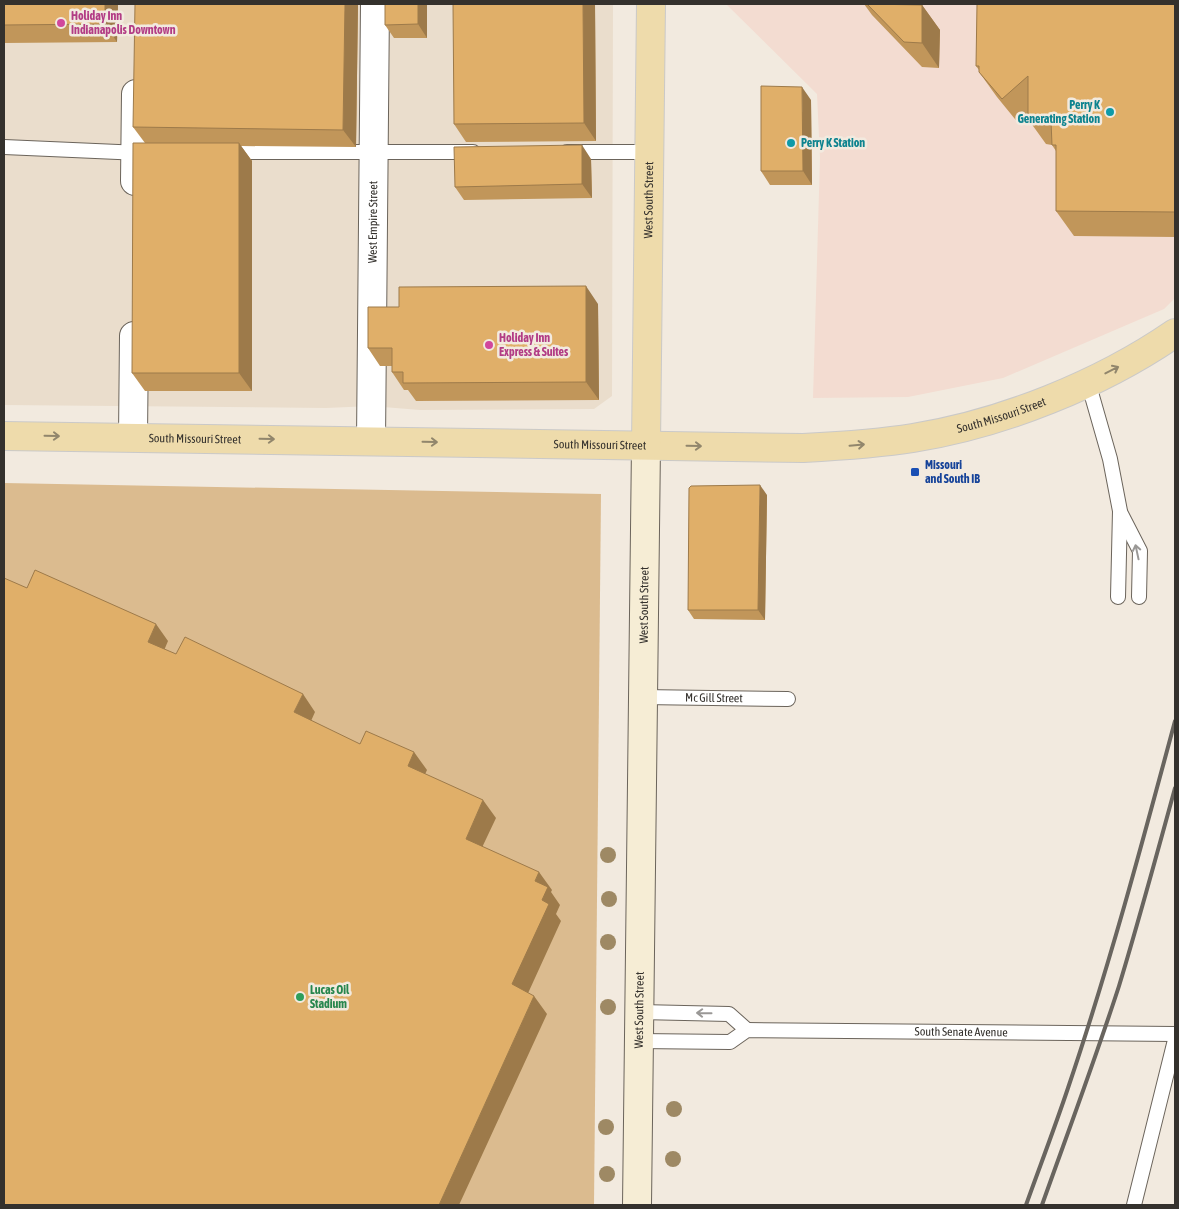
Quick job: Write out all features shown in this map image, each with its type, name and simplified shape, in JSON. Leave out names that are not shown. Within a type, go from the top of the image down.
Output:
[{"type":"main road","name":"West South Street","points":[[637,1205],[651,4]]},
{"type":"main road","name":"South Missouri Street","points":[[4,436],[803,448],[862,444],[913,438],[991,420],[1062,394],[1088,382],[1156,347],[1175,333]]},
{"type":"street","name":"West Empire Street","points":[[371,441],[375,4]]},
{"type":"street","points":[[135,209],[146,152],[137,68]]},
{"type":"street","points":[[133,437],[134,313]]},
{"type":"lane","points":[[4,146],[146,152]]},
{"type":"lane","points":[[215,152],[489,152]]},
{"type":"lane","points":[[555,152],[649,152]]},
{"type":"lane","points":[[1088,382],[1110,459],[1120,511],[1118,596]]},
{"type":"lane","points":[[1120,511],[1140,551],[1139,597]]},
{"type":"lane","name":"Mc Gill Street","points":[[642,696],[788,699]]},
{"type":"lane","points":[[640,1012],[729,1014],[747,1030]]},
{"type":"lane","name":"South Senate Avenue","points":[[639,1041],[730,1042],[747,1030],[1175,1034]]},
{"type":"lane","points":[[1134,1205],[1175,1040]]},
{"type":"shaded area","points":[[4,4],[613,4],[612,396],[594,409],[420,410],[371,406],[326,408],[4,405]]},
{"type":"shaded area","points":[[726,4],[1175,4],[1175,298],[1164,309],[1003,378],[908,397],[813,398],[820,158],[817,94]]},
{"type":"shaded area","name":"Lucas Oil Stadium","points":[[4,483],[601,494],[594,1205],[4,1205]]},
{"type":"building","points":[[4,4],[105,4],[105,24],[4,25]]},
{"type":"building","points":[[135,4],[345,4],[343,130],[133,127]]},
{"type":"building","points":[[385,4],[418,4],[418,24],[385,25]]},
{"type":"building","points":[[453,4],[583,4],[584,123],[454,124]]},
{"type":"building","points":[[867,4],[922,5],[922,43],[904,42]]},
{"type":"building","name":"Perry K Generating Station","points":[[977,4],[1175,4],[1175,212],[1056,211],[1056,145],[1052,145],[1051,121],[1028,119],[1028,76],[1002,99],[979,72],[979,66],[976,66]]},
{"type":"building","name":"Perry K Station","points":[[761,86],[802,87],[803,171],[761,171]]},
{"type":"building","points":[[133,143],[239,143],[239,373],[132,373]]},
{"type":"building","points":[[582,145],[582,184],[455,187],[454,147]]},
{"type":"building","name":"Holiday Inn Express & Suites","points":[[586,286],[586,382],[403,383],[403,372],[392,372],[392,348],[368,348],[368,307],[399,307],[399,287]]},
{"type":"building","points":[[760,485],[758,610],[688,610],[689,488],[691,486]]},
{"type":"building","name":"Lucas Oil Stadium","points":[[35,570],[156,624],[148,642],[176,654],[185,637],[303,694],[294,712],[360,744],[366,731],[414,752],[408,766],[483,800],[466,839],[539,872],[535,881],[548,887],[542,900],[549,904],[512,984],[534,996],[439,1205],[4,1205],[4,578],[27,588]]},
{"type":"railway","points":[[1026,1205],[1083,1043],[1111,951],[1175,721]]},
{"type":"railway","points":[[1042,1205],[1119,986],[1175,788]]},
{"type":"place","name":"Holiday Inn Indianapolis Downtown","points":[[61,23]]},
{"type":"place","name":"Perry K Generating Station","points":[[1110,112]]},
{"type":"place","name":"Perry K Station","points":[[791,143]]},
{"type":"place","name":"Holiday Inn Express & Suites","points":[[489,345]]},
{"type":"place","name":"Missouri and South IB","points":[[915,472]]},
{"type":"place","name":"Lucas Oil Stadium","points":[[300,997]]}]
